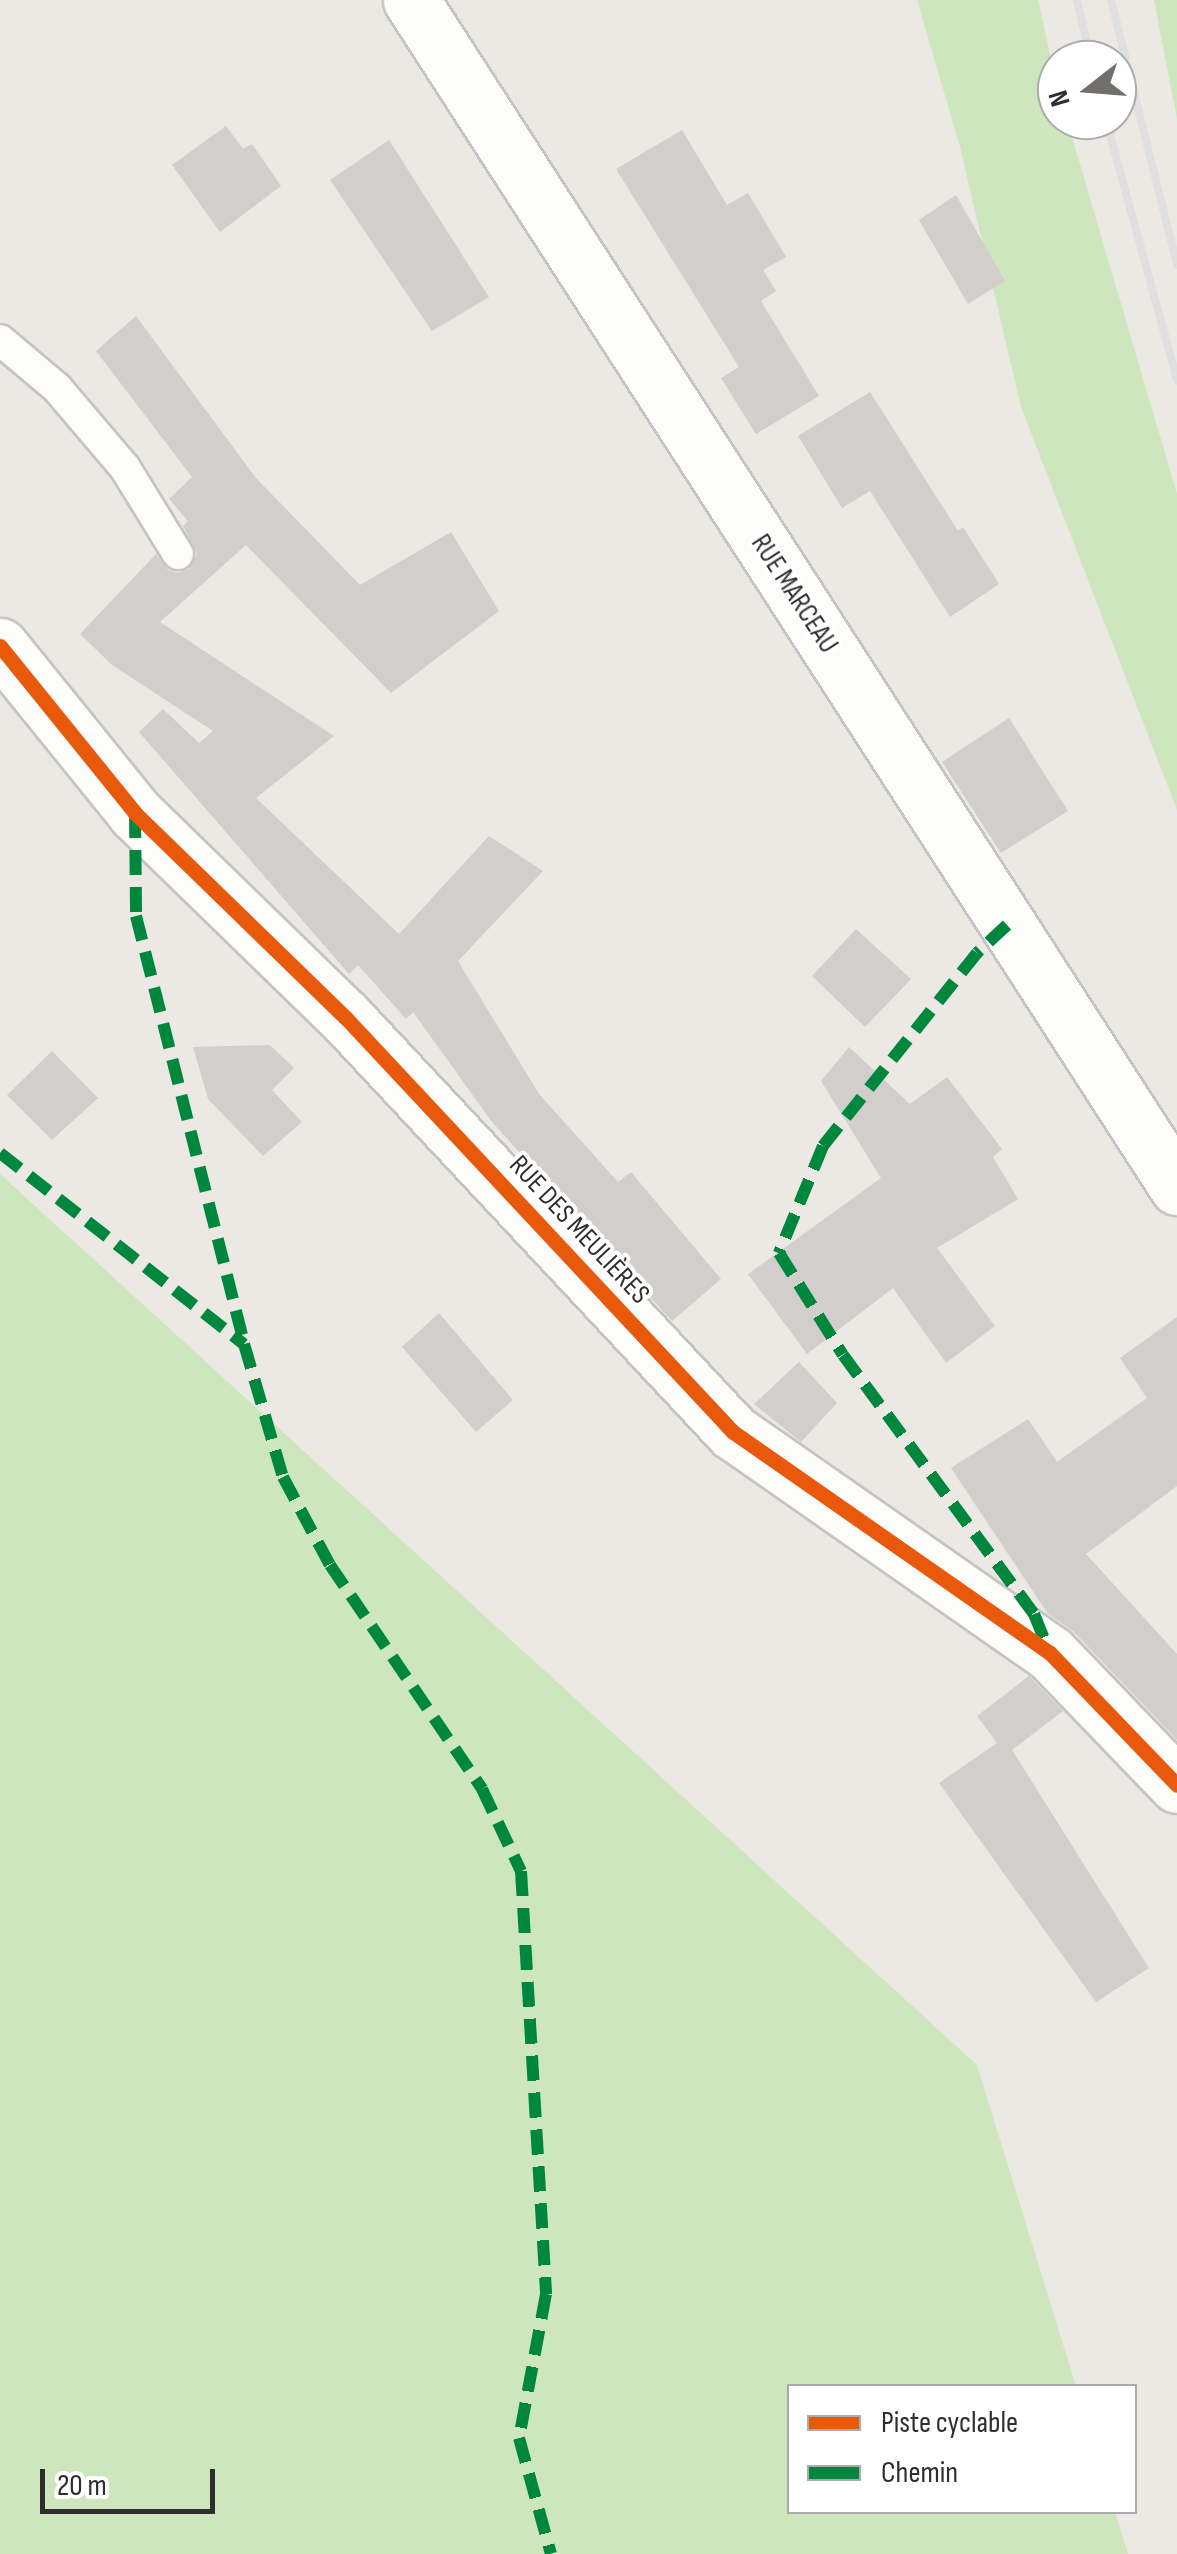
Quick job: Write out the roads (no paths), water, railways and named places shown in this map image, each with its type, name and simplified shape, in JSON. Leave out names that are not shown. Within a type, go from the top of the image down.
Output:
[{"type":"street","name":"RUE MARCEAU","points":[[412,0],[1177,1187]]},
{"type":"street","name":"RUE DES MEULIÈRES","points":[[0,646],[135,812],[345,1017],[733,1432],[1050,1653],[1177,1786]]},
{"type":"lane","points":[[0,340],[57,388],[126,468],[178,554]]},
{"type":"railway","points":[[1077,0],[1086,40]]},
{"type":"railway","points":[[1111,0],[1177,265]]},
{"type":"railway","points":[[1111,140],[1177,380]]}]
